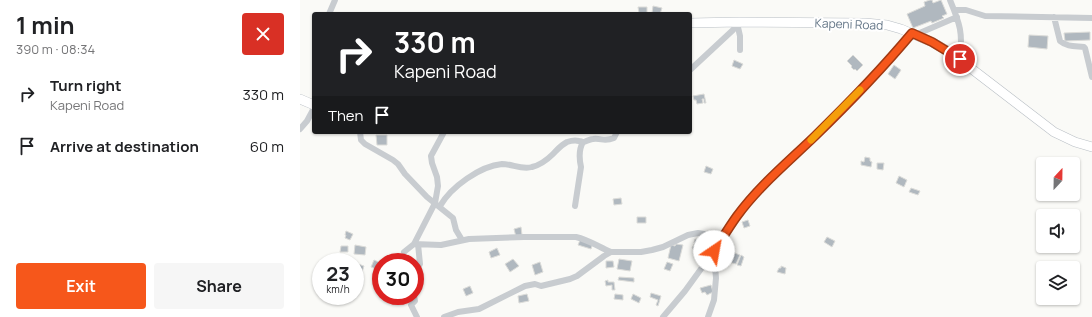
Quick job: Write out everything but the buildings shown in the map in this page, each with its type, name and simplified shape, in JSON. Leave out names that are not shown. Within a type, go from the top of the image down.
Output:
[{"type":"main road","name":"Kapeni Road","points":[[692,23],[865,23],[887,25],[932,42],[960,59],[1054,132],[1075,142],[1092,147]]},
{"type":"main road","points":[[300,100],[312,105]]},
{"type":"street","points":[[330,12],[335,0]]},
{"type":"street","points":[[950,0],[957,17],[962,36],[960,59]]},
{"type":"street","points":[[954,10],[966,10],[985,16],[1092,18]]},
{"type":"street","points":[[662,317],[685,291],[738,215],[762,187],[826,126],[914,34],[957,17]]},
{"type":"street","points":[[1054,18],[1060,41],[1066,45],[1085,48],[1092,78]]},
{"type":"street","points":[[738,22],[740,50]]},
{"type":"street","points":[[692,68],[733,30],[738,22]]},
{"type":"street","points":[[300,130],[307,121],[312,110]]},
{"type":"street","points":[[360,134],[361,140],[365,144],[398,164],[405,174],[427,197],[453,218],[456,230],[462,240]]},
{"type":"street","points":[[437,205],[437,177],[431,156],[443,134]]},
{"type":"street","points":[[404,252],[416,244],[437,205],[463,181],[488,168],[501,164],[525,168],[533,167],[547,160],[565,143],[578,140],[583,142],[592,138],[604,140],[610,139],[614,138],[616,134]]},
{"type":"street","points":[[575,206],[581,167],[580,150],[583,142]]},
{"type":"street","points":[[416,244],[441,245],[462,240],[524,237],[576,237],[584,239],[611,252],[640,252],[663,247],[698,232],[710,236],[713,242],[716,278],[714,300],[708,317]]},
{"type":"street","points":[[416,244],[418,253]]},
{"type":"street","points":[[444,317],[458,312],[479,309],[525,286],[535,284],[541,286],[570,279],[577,276],[611,252]]},
{"type":"street","points":[[411,305],[417,317]]},
{"type":"slow traffic","points":[[811,140],[860,90]]},
{"type":"route","points":[[714,251],[738,215],[762,187],[826,126],[912,33],[932,42],[960,59]]}]
